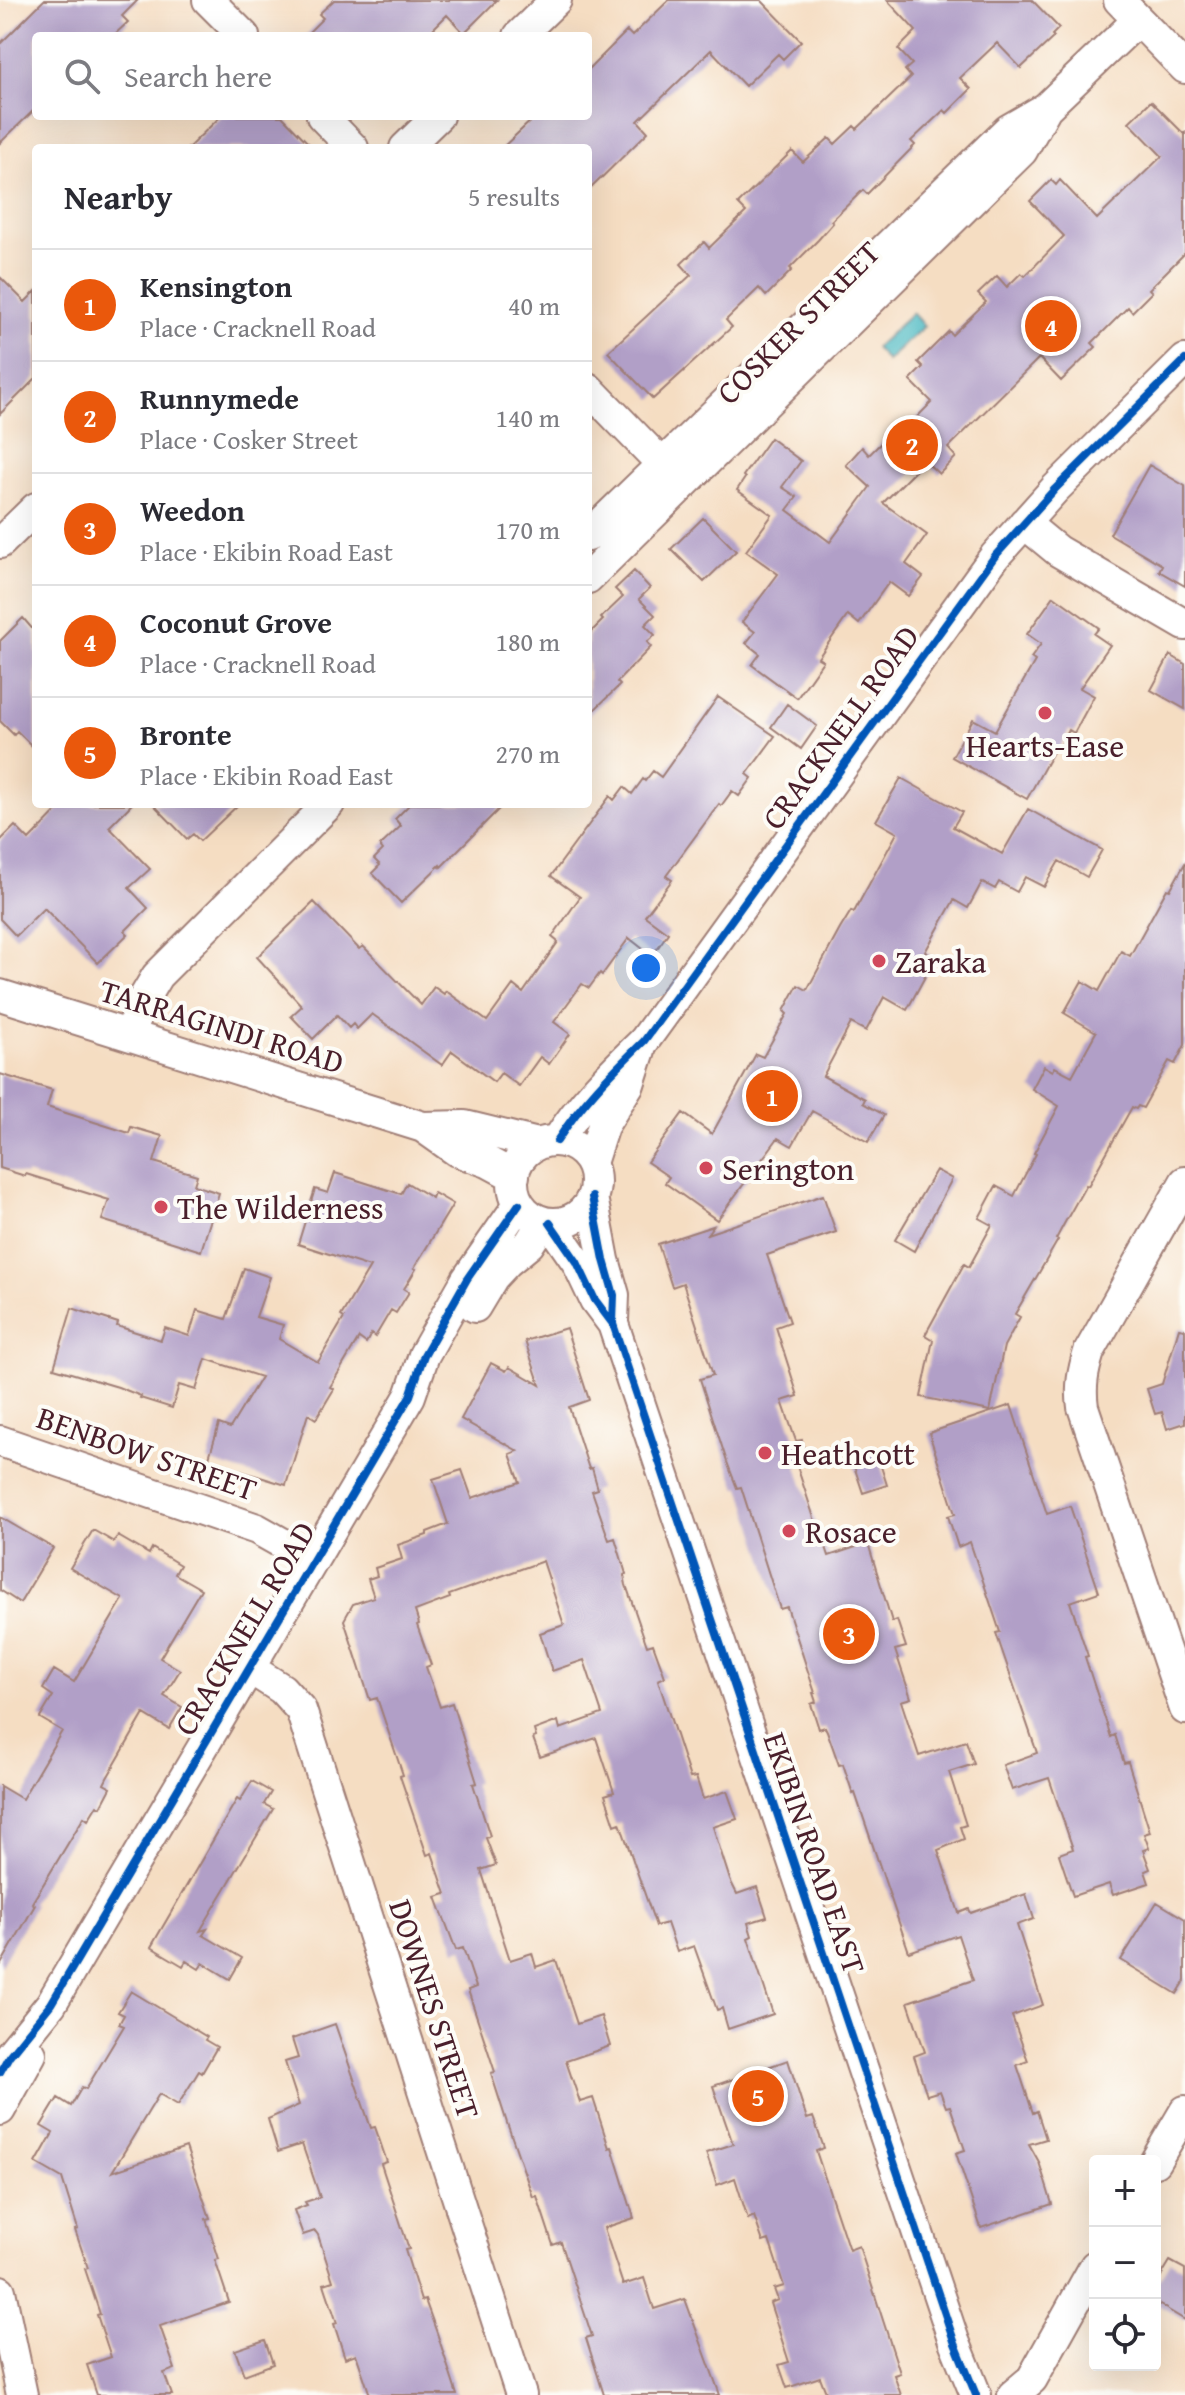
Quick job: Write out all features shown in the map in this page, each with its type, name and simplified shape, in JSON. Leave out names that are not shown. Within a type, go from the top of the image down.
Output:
[{"type":"street","points":[[208,0],[240,32]]},
{"type":"street","points":[[523,32],[556,0]]},
{"type":"street","points":[[1128,10],[1185,68]]},
{"type":"street","name":"COSKER STREET","points":[[592,574],[1022,151],[1046,108],[1128,10]]},
{"type":"street","name":"COSKER STREET","points":[[592,532],[1008,130],[1046,108]]},
{"type":"street","points":[[326,120],[349,144]]},
{"type":"street","points":[[409,144],[434,120]]},
{"type":"street","name":"CRACKNELL ROAD","points":[[548,1143],[644,1041],[995,556],[1185,360]]},
{"type":"street","points":[[592,392],[663,465]]},
{"type":"street","points":[[0,543],[32,512]]},
{"type":"street","points":[[1024,523],[1058,551],[1185,625]]},
{"type":"street","points":[[130,1035],[141,1003],[157,976],[325,808]]},
{"type":"street","name":"TARRAGINDI ROAD","points":[[0,995],[423,1127],[457,1151],[488,1162],[516,1190]]},
{"type":"street","name":"CRACKNELL ROAD","points":[[591,1163],[603,1126],[629,1084],[644,1041]]},
{"type":"street","name":"TARRAGINDI ROAD","points":[[423,1127],[465,1126],[548,1143]]},
{"type":"street","points":[[548,1143],[570,1144],[583,1152],[591,1163],[595,1186],[592,1197],[575,1218],[563,1222],[546,1223],[526,1212],[516,1190],[518,1163],[526,1152],[548,1143]]},
{"type":"street","points":[[1185,1182],[1089,1352],[1081,1395],[1185,1709]]},
{"type":"street","name":"CRACKNELL ROAD","points":[[0,2072],[51,2004],[410,1396],[424,1355],[516,1190]]},
{"type":"street","name":"EKIBIN ROAD EAST","points":[[592,1197],[614,1295],[613,1324]]},
{"type":"street","name":"CRACKNELL ROAD","points":[[410,1396],[441,1365],[493,1277],[529,1244],[546,1223]]},
{"type":"street","name":"EKIBIN ROAD EAST","points":[[546,1223],[577,1262],[595,1300],[613,1324],[954,2341],[976,2395]]},
{"type":"street","name":"BENBOW STREET","points":[[0,1441],[257,1529],[312,1560]]},
{"type":"street","name":"DOWNES STREET","points":[[249,1668],[282,1689],[301,1710],[521,2395]]},
{"type":"street","name":"CRACKNELL ROAD","points":[[0,2110],[27,2064],[51,2004]]},
{"type":"street","points":[[1159,2155],[1185,2111]]},
{"type":"street","points":[[1013,2395],[1032,2379],[1089,2277]]},
{"type":"street","points":[[0,2291],[22,2395]]},
{"type":"water","points":[[912,313],[924,326],[887,361],[875,348]]},
{"type":"building","points":[[44,0],[138,0],[122,16],[128,22],[117,32],[32,32],[32,112],[0,143],[0,44]]},
{"type":"building","points":[[334,0],[497,0],[465,32],[447,15],[430,32],[309,32],[323,18],[319,14]]},
{"type":"building","points":[[669,0],[761,0],[801,41],[783,59],[778,54],[745,86],[711,50],[638,121],[648,132],[592,187],[592,144],[506,144],[532,120],[592,120],[592,66],[627,31],[632,36]]},
{"type":"building","points":[[887,0],[1032,0],[1059,28],[1052,35],[1054,37],[1021,68],[997,43],[960,78],[971,89],[947,113],[944,110],[911,141],[915,145],[867,194],[863,190],[831,221],[833,223],[766,296],[759,288],[726,320],[732,327],[653,399],[608,352],[691,275],[681,264],[704,242],[709,248],[746,212],[738,204],[792,151],[803,162],[829,138],[835,144],[854,126],[857,129],[911,77],[905,70],[912,64],[898,49],[916,31]]},
{"type":"building","points":[[1151,101],[1185,133],[1185,253],[1149,289],[1152,292],[1132,312],[1128,307],[1092,343],[1096,347],[1061,381],[1039,358],[948,448],[956,457],[939,474],[925,461],[883,503],[927,535],[906,564],[923,577],[908,596],[889,582],[859,624],[848,615],[818,658],[823,661],[797,698],[752,665],[760,654],[746,643],[755,632],[742,622],[778,574],[746,551],[772,515],[737,490],[745,478],[743,476],[770,438],[801,461],[782,487],[797,497],[787,510],[830,542],[870,487],[846,465],[862,447],[869,455],[891,433],[896,438],[932,402],[910,380],[923,367],[918,362],[949,331],[952,335],[986,302],[978,294],[997,276],[1007,287],[1021,273],[1025,276],[1064,236],[1030,201],[1051,180],[1056,185],[1060,180],[1097,219],[1162,156],[1129,122]]},
{"type":"building","points":[[217,120],[286,120],[309,144],[192,144]]},
{"type":"building","points":[[0,277],[25,302],[32,295],[32,382],[0,414]]},
{"type":"building","points":[[1149,465],[1185,486],[1185,586],[1159,571],[1162,565],[1110,534]]},
{"type":"building","points":[[703,518],[736,551],[704,582],[671,549]]},
{"type":"building","points":[[634,571],[650,588],[639,599],[655,615],[645,625],[655,635],[647,642],[651,647],[617,682],[620,685],[592,712],[592,631],[623,597],[615,589]]},
{"type":"building","points":[[1054,596],[1099,628],[1094,634],[1110,645],[1080,688],[1094,696],[1074,733],[1069,730],[1058,751],[1054,750],[1027,799],[952,757],[973,719],[995,731],[1035,661],[1031,658],[1041,644],[1027,634]]},
{"type":"building","points":[[23,618],[32,628],[32,746],[17,731],[14,735],[0,721],[0,641]]},
{"type":"building","points":[[1170,655],[1185,664],[1185,709],[1151,690]]},
{"type":"building","points":[[718,697],[775,736],[747,774],[752,778],[739,796],[732,791],[721,806],[719,804],[666,876],[672,880],[645,916],[668,933],[652,956],[629,938],[589,988],[582,984],[554,1022],[570,1034],[549,1064],[540,1057],[519,1086],[501,1073],[494,1082],[452,1051],[442,1065],[372,1014],[357,1029],[353,1024],[349,1028],[337,1015],[313,1039],[291,1016],[302,1006],[257,957],[314,902],[359,949],[363,946],[421,1005],[434,987],[444,994],[446,991],[487,1021],[513,985],[523,993],[558,942],[552,937],[580,897],[551,876],[610,796],[614,800],[624,787],[632,794],[653,771],[661,777]]},
{"type":"building","points":[[787,704],[817,726],[801,749],[771,727]]},
{"type":"building","points":[[901,778],[962,812],[953,827],[1002,854],[1028,809],[1102,850],[1087,877],[1059,861],[1044,887],[1025,877],[1017,892],[999,882],[995,889],[982,882],[968,908],[954,900],[925,952],[935,958],[907,1010],[884,997],[866,1031],[851,1023],[823,1076],[865,1099],[863,1103],[884,1115],[868,1142],[812,1111],[792,1146],[778,1138],[717,1220],[665,1183],[669,1177],[647,1162],[683,1113],[712,1134],[756,1054],[763,1057],[787,1014],[784,1011],[798,985],[807,990],[897,833],[876,821]]},
{"type":"building","points":[[60,808],[128,808],[109,827],[150,869],[129,888],[148,908],[125,931],[128,934],[98,963],[44,908],[16,936],[0,919],[0,841],[15,826],[29,840]]},
{"type":"building","points":[[157,808],[235,808],[200,841],[193,834],[187,839]]},
{"type":"building","points":[[406,808],[500,808],[401,903],[372,873],[380,865],[374,859],[383,850],[380,846],[401,826],[395,819]]},
{"type":"building","points":[[1185,863],[1185,1045],[1175,1064],[1169,1061],[1143,1108],[1132,1107],[1015,1314],[1020,1317],[1004,1346],[990,1411],[921,1397],[933,1340],[925,1335],[964,1264],[969,1267],[992,1225],[979,1218],[996,1186],[1014,1196],[1059,1106],[1032,1089],[1044,1066],[1053,1071],[1055,1067],[1072,1076],[1096,1032],[1064,1013],[1082,981],[1099,991],[1121,951],[1130,956]]},
{"type":"building","points":[[0,1074],[52,1090],[47,1107],[129,1133],[131,1127],[162,1136],[154,1162],[197,1175],[194,1185],[219,1193],[201,1251],[102,1220],[109,1200],[0,1168]]},
{"type":"building","points":[[936,1170],[952,1179],[914,1251],[895,1240]]},
{"type":"building","points":[[335,1173],[401,1194],[407,1183],[432,1198],[434,1193],[453,1204],[414,1268],[404,1289],[409,1292],[396,1313],[391,1310],[375,1337],[371,1334],[366,1343],[359,1338],[330,1387],[334,1389],[316,1419],[308,1414],[286,1485],[208,1461],[219,1424],[230,1428],[261,1377],[206,1359],[196,1390],[179,1385],[172,1408],[118,1387],[54,1368],[72,1308],[161,1340],[165,1328],[189,1336],[197,1310],[226,1319],[244,1268],[270,1277],[256,1317],[283,1325],[279,1339],[318,1362],[370,1267],[298,1244],[315,1189],[328,1193]]},
{"type":"building","points":[[823,1195],[836,1232],[767,1255],[790,1322],[776,1327],[798,1396],[782,1401],[796,1441],[802,1440],[809,1462],[797,1466],[829,1556],[868,1543],[892,1622],[897,1620],[906,1647],[895,1650],[911,1698],[901,1701],[919,1756],[966,1741],[974,1764],[949,1772],[966,1825],[960,1827],[964,1839],[938,1850],[959,1913],[969,1909],[971,1913],[1026,1894],[1034,1919],[1017,1925],[1043,2005],[1012,2016],[1028,2061],[1017,2065],[1033,2113],[1037,2111],[1046,2139],[1029,2144],[1039,2162],[1052,2204],[981,2228],[956,2153],[965,2150],[950,2106],[946,2107],[940,2091],[927,2095],[914,2056],[925,2052],[908,2002],[973,1980],[958,1935],[909,1952],[855,1793],[843,1764],[839,1765],[825,1727],[819,1729],[811,1704],[816,1702],[815,1693],[787,1607],[780,1609],[741,1487],[737,1488],[727,1462],[700,1379],[713,1375],[683,1283],[672,1287],[658,1244],[713,1226],[707,1234]]},
{"type":"building","points":[[566,1328],[589,1400],[569,1407],[598,1489],[592,1491],[609,1540],[615,1538],[626,1574],[626,1585],[647,1646],[653,1644],[665,1677],[658,1680],[690,1778],[696,1777],[703,1799],[727,1791],[737,1819],[713,1827],[730,1880],[737,1894],[757,1887],[767,1917],[748,1923],[752,1936],[748,1938],[773,2014],[728,2029],[722,2008],[717,2010],[694,1946],[677,1952],[667,1923],[656,1926],[620,1823],[615,1825],[605,1795],[614,1792],[596,1738],[540,1757],[533,1738],[536,1737],[534,1730],[558,1721],[560,1729],[602,1714],[584,1660],[552,1671],[540,1633],[564,1625],[543,1561],[449,1595],[450,1598],[415,1611],[417,1625],[431,1665],[426,1667],[440,1707],[452,1703],[477,1783],[473,1784],[496,1865],[481,1870],[510,1960],[532,1953],[536,1967],[556,1960],[577,2024],[601,2016],[610,2046],[566,2061],[580,2102],[593,2098],[634,2218],[604,2228],[623,2285],[644,2278],[654,2309],[685,2299],[720,2395],[604,2395],[586,2338],[592,2336],[561,2242],[553,2245],[537,2196],[533,2197],[491,2073],[495,2072],[468,1990],[476,1987],[463,1948],[456,1950],[436,1897],[446,1894],[432,1853],[427,1855],[377,1698],[370,1700],[344,1620],[353,1604],[374,1597],[368,1579],[377,1576],[375,1568],[402,1559],[398,1545],[448,1524],[433,1479],[462,1470],[472,1498],[520,1482],[510,1454],[518,1451],[461,1419],[491,1363],[506,1371],[509,1367],[540,1385],[525,1341]]},
{"type":"building","points":[[1179,1328],[1185,1329],[1185,1423],[1167,1429],[1162,1412],[1155,1414],[1147,1389],[1162,1384]]},
{"type":"building","points":[[1011,1405],[1047,1514],[1070,1506],[1099,1592],[1070,1602],[1111,1737],[1115,1735],[1124,1763],[1128,1762],[1150,1832],[1144,1834],[1149,1848],[1143,1850],[1150,1869],[1145,1871],[1149,1883],[1113,1895],[1109,1884],[1073,1896],[1059,1854],[1073,1849],[1049,1778],[1012,1790],[1003,1765],[1037,1753],[996,1633],[1000,1632],[970,1542],[958,1547],[948,1516],[955,1514],[929,1433]]},
{"type":"building","points":[[876,1451],[887,1485],[863,1493],[852,1460]]},
{"type":"building","points":[[0,1517],[53,1548],[20,1603],[0,1590]]},
{"type":"building","points":[[93,1530],[114,1542],[118,1536],[149,1554],[152,1548],[180,1565],[175,1574],[201,1589],[160,1658],[180,1670],[164,1696],[182,1707],[169,1729],[144,1714],[104,1784],[111,1788],[101,1807],[97,1805],[88,1820],[84,1817],[32,1903],[35,1905],[0,1966],[0,1786],[22,1799],[62,1731],[40,1718],[53,1696],[43,1689],[54,1670],[74,1682],[123,1599],[70,1568]]},
{"type":"building","points":[[252,1781],[271,1792],[264,1804],[273,1809],[200,1931],[207,1929],[203,1935],[242,1958],[230,1979],[203,1963],[199,1969],[186,1961],[183,1966],[151,1947],[237,1799],[240,1801]]},
{"type":"building","points":[[1157,1902],[1185,1919],[1185,1981],[1177,1994],[1121,1960]]},
{"type":"building","points":[[131,1991],[207,2037],[205,2040],[217,2047],[178,2105],[159,2094],[112,2172],[186,2147],[210,2218],[206,2219],[219,2259],[215,2260],[229,2302],[160,2326],[175,2369],[164,2373],[172,2395],[97,2395],[87,2365],[111,2357],[85,2269],[88,2268],[75,2230],[78,2229],[62,2178],[36,2163],[53,2133],[41,2126],[58,2098],[71,2106],[82,2087],[86,2089],[124,2026],[119,2024],[124,2015],[118,2012]]},
{"type":"building","points":[[335,2024],[371,2128],[375,2127],[387,2162],[381,2164],[409,2249],[405,2250],[457,2395],[370,2395],[356,2354],[345,2358],[324,2284],[333,2281],[318,2235],[315,2231],[303,2235],[294,2210],[320,2197],[302,2144],[278,2152],[268,2119],[299,2105],[285,2062],[298,2058],[292,2039]]},
{"type":"building","points":[[788,2060],[807,2119],[813,2117],[824,2148],[816,2151],[849,2250],[859,2246],[900,2373],[894,2375],[901,2395],[827,2395],[820,2377],[787,2388],[779,2365],[789,2362],[770,2303],[778,2300],[774,2289],[784,2286],[769,2240],[763,2242],[754,2216],[748,2219],[735,2178],[717,2185],[706,2153],[733,2144],[713,2086]]},
{"type":"building","points":[[1170,2261],[1185,2269],[1185,2320],[1161,2306],[1161,2276]]},
{"type":"building","points":[[265,2340],[273,2364],[244,2375],[235,2350]]},
{"type":"cycle path","points":[[557,1141],[587,1101],[644,1041],[995,556],[1055,489],[1185,360]]},
{"type":"cycle path","points":[[592,1197],[614,1295],[613,1324]]},
{"type":"cycle path","points":[[0,2072],[51,2004],[410,1396],[424,1355],[467,1279],[519,1204]]},
{"type":"cycle path","points":[[550,1223],[577,1262],[595,1300],[613,1324],[954,2341],[976,2395]]},
{"type":"place","name":"Coconut Grove","points":[[1051,326]]},
{"type":"place","name":"Runnymede","points":[[912,445]]},
{"type":"place","name":"Hearts-Ease","points":[[1045,713]]},
{"type":"place","name":"Zaraka","points":[[879,961]]},
{"type":"place","name":"Kensington","points":[[772,1096]]},
{"type":"place","name":"Serington","points":[[706,1168]]},
{"type":"place","name":"The Wilderness","points":[[161,1207]]},
{"type":"place","name":"Heathcott","points":[[765,1453]]},
{"type":"place","name":"Rosace","points":[[789,1531]]},
{"type":"place","name":"Weedon","points":[[849,1634]]},
{"type":"place","name":"Bronte","points":[[758,2096]]}]
